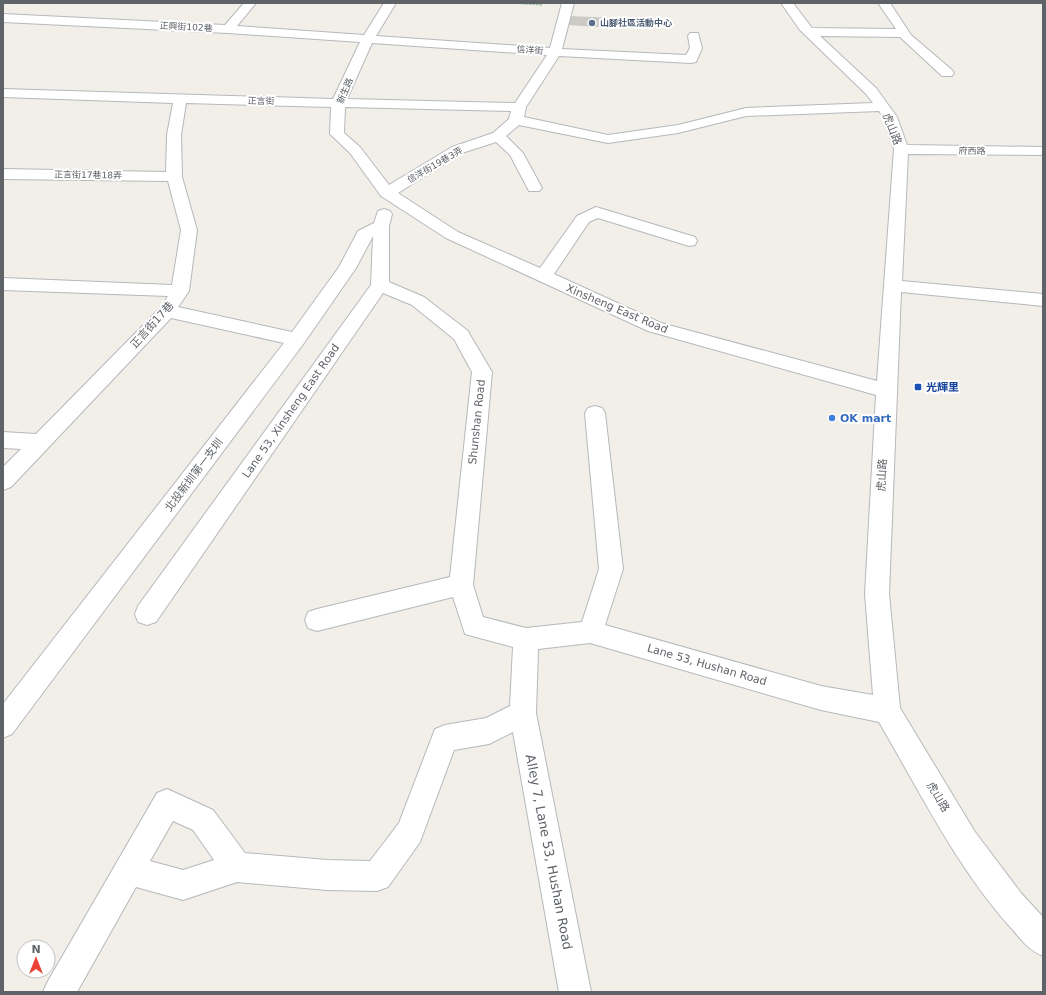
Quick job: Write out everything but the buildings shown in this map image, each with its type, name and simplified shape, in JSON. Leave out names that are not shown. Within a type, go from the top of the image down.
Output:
[{"type":"street","points":[[228,29],[250,3]]},
{"type":"street","name":"新生路","points":[[387,193],[355,150],[337,134],[338,103],[368,39],[390,3]]},
{"type":"street","name":"信洋街19巷3弄","points":[[387,193],[457,150],[498,136],[517,114],[555,52],[568,3]]},
{"type":"street","name":"虎山路","points":[[788,3],[809,32],[871,91],[890,118],[901,149],[886,391],[877,594],[887,711],[965,842],[1010,904],[1043,940]]},
{"type":"street","points":[[884,3],[896,19],[906,38],[947,73]]},
{"type":"street","name":"正興街102巷","points":[[3,18],[228,29],[368,39]]},
{"type":"street","points":[[809,32],[903,33]]},
{"type":"street","name":"信洋街","points":[[368,39],[555,52],[691,59],[696,48],[694,36]]},
{"type":"street","name":"正言街","points":[[3,93],[338,103],[517,114],[608,139],[678,129],[746,112],[882,106]]},
{"type":"street","name":"正言街17巷","points":[[3,481],[167,311],[180,291],[189,230],[174,177],[174,136],[180,99]]},
{"type":"street","points":[[498,136],[516,153],[534,188]]},
{"type":"street","name":"府西路","points":[[901,149],[1043,151]]},
{"type":"street","name":"正言街17巷18弄","points":[[3,174],[174,177]]},
{"type":"street","points":[[380,285],[381,226],[387,193]]},
{"type":"street","name":"Xinsheng East Road","points":[[387,193],[452,235],[655,327],[886,391]]},
{"type":"street","points":[[543,277],[569,242],[583,219],[596,212],[689,241]]},
{"type":"street","name":"北投新圳第一支圳","points":[[3,725],[297,339],[347,268],[364,234],[381,226]]},
{"type":"street","points":[[3,284],[180,291]]},
{"type":"street","name":"Shunshan Road","points":[[380,285],[418,301],[462,335],[482,372],[461,585],[474,626],[526,638]]},
{"type":"street","name":"Lane 53, Xinsheng East Road","points":[[147,614],[380,285]]},
{"type":"street","points":[[893,286],[1043,300]]},
{"type":"street","points":[[167,311],[297,339]]},
{"type":"street","points":[[590,632],[598,613],[611,569],[594,413]]},
{"type":"street","points":[[3,440],[42,442]]},
{"type":"street","points":[[317,620],[461,585]]},
{"type":"street","name":"Lane 53, Hushan Road","points":[[526,638],[590,632],[821,698],[887,711]]},
{"type":"street","points":[[129,870],[184,885],[237,867],[327,875],[377,876],[410,832],[445,738],[489,731],[523,713],[526,638]]},
{"type":"street","name":"Alley 7, Lane 53, Hushan Road","points":[[523,713],[575,992]]},
{"type":"street","points":[[59,992],[168,803],[203,820],[237,867]]},
{"type":"place","name":"山腳社區活動中心","points":[[592,23]]},
{"type":"place","name":"光輝里","points":[[918,387]]},
{"type":"place","name":"OK mart","points":[[832,418]]}]
